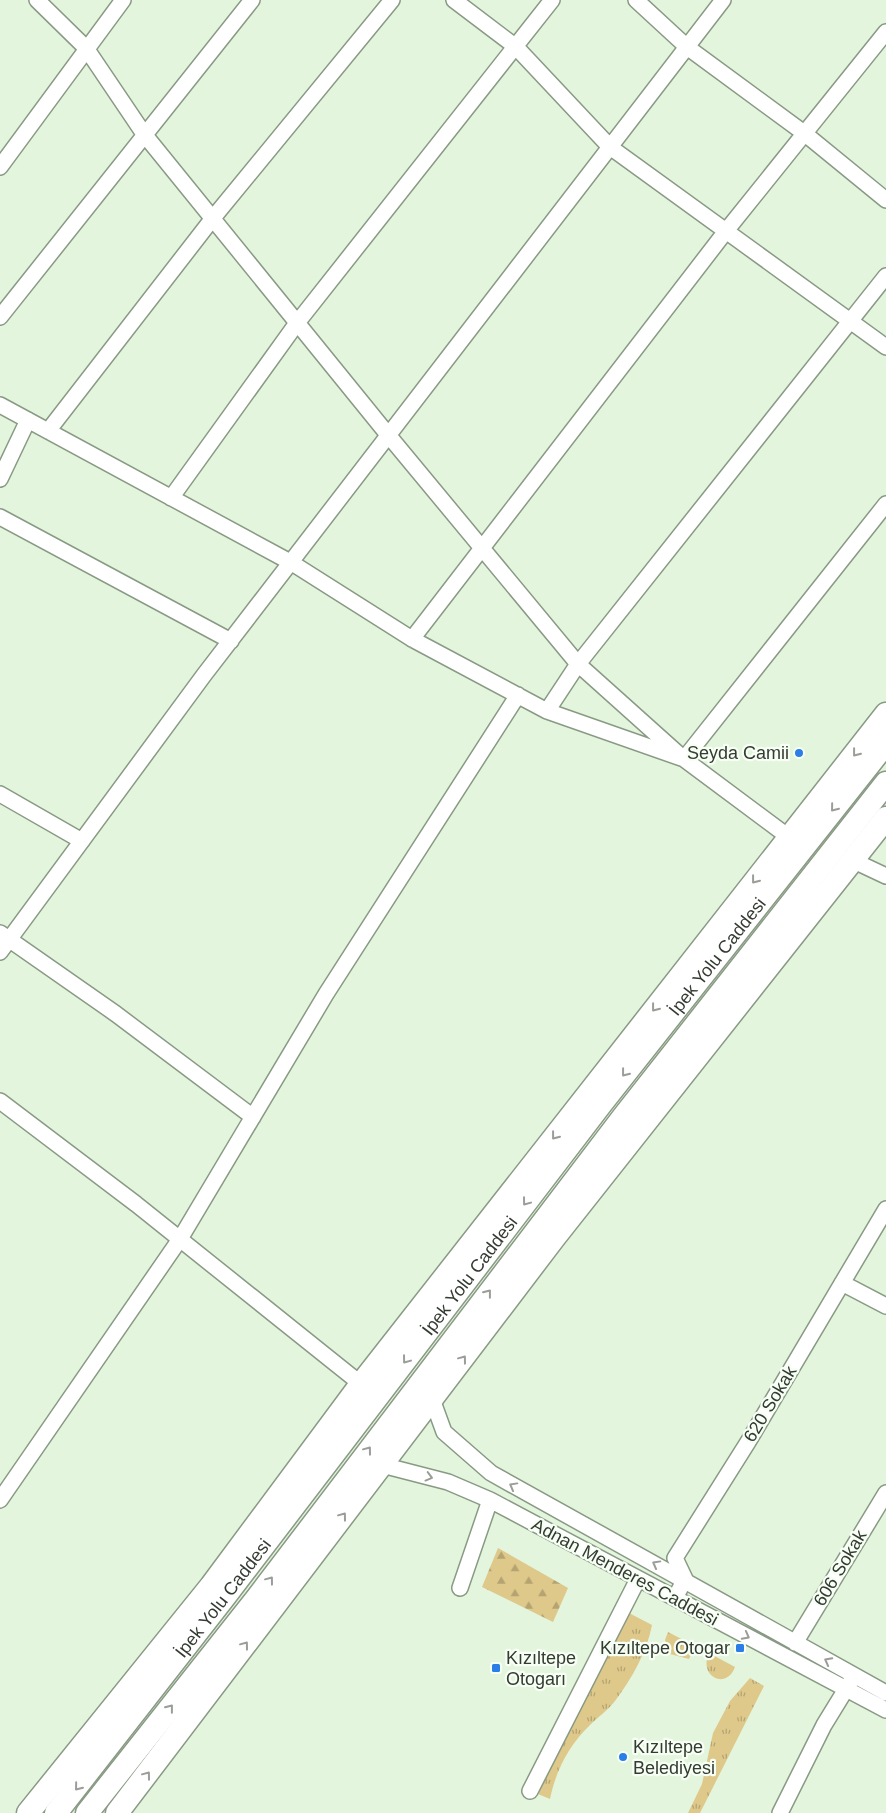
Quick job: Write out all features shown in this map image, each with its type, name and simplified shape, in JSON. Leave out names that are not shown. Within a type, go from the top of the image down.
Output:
[{"type":"highway","points":[[28,1813],[211,1586],[362,1384],[886,714]]},
{"type":"highway","name":"İpek Yolu Caddesi","points":[[56,1813],[172,1666],[601,1104],[886,743]]},
{"type":"highway","name":"İpek Yolu Caddesi","points":[[87,1813],[257,1598],[624,1116],[886,783]]},
{"type":"highway","points":[[117,1813],[554,1238],[886,818]]},
{"type":"street","points":[[37,0],[86,48],[144,134],[389,436],[578,664],[684,759],[790,838]]},
{"type":"street","points":[[0,167],[123,0]]},
{"type":"street","points":[[0,317],[252,0]]},
{"type":"street","points":[[48,431],[213,218],[392,0]]},
{"type":"street","points":[[454,0],[516,47],[610,147],[886,347]]},
{"type":"street","points":[[171,498],[297,323],[552,0]]},
{"type":"street","points":[[636,0],[687,47],[804,133],[886,200]]},
{"type":"street","points":[[0,952],[5,936],[82,841],[230,641],[724,0]]},
{"type":"street","points":[[412,639],[726,231],[886,32]]},
{"type":"street","points":[[547,711],[578,664],[886,276]]},
{"type":"street","points":[[0,405],[292,563],[412,639],[547,711],[684,759]]},
{"type":"street","points":[[0,479],[28,420]]},
{"type":"street","points":[[684,759],[886,504]]},
{"type":"street","points":[[0,517],[230,641]]},
{"type":"street","points":[[0,1500],[180,1239],[326,994],[518,695]]},
{"type":"street","points":[[0,794],[82,841]]},
{"type":"street","points":[[852,860],[886,876]]},
{"type":"street","points":[[5,936],[253,1117]]},
{"type":"street","points":[[0,1101],[180,1239],[362,1384]]},
{"type":"street","name":"620 Sokak","points":[[685,1579],[675,1558],[748,1442],[886,1209]]},
{"type":"street","points":[[842,1283],[886,1306]]},
{"type":"street","name":"Adnan Menderes Caddesi","points":[[432,1399],[444,1432],[491,1473],[685,1579],[886,1693]]},
{"type":"street","name":"Adnan Menderes Caddesi","points":[[382,1465],[448,1482],[490,1500],[847,1690],[884,1705]]},
{"type":"street","name":"606 Sokak","points":[[795,1643],[886,1493]]},
{"type":"street","points":[[460,1588],[490,1500]]},
{"type":"street","points":[[530,1791],[638,1579]]},
{"type":"street","points":[[675,1598],[685,1579]]},
{"type":"street","points":[[780,1813],[824,1726],[847,1690],[854,1675]]},
{"type":"green space","points":[[498,1548],[568,1588],[553,1622],[482,1587]]},
{"type":"green space","points":[[629,1613],[652,1625],[638,1664],[615,1701],[582,1733],[564,1759],[550,1799],[538,1794]]},
{"type":"green space","points":[[668,1632],[695,1646],[689,1659],[670,1654],[665,1640]]},
{"type":"green space","points":[[709,1653],[735,1667],[731,1674],[726,1678],[714,1678],[707,1668]]},
{"type":"green space","points":[[750,1678],[764,1686],[700,1813],[688,1813],[702,1784],[713,1733],[730,1701]]},
{"type":"place","name":"Seyda Camii","points":[[799,753]]},
{"type":"place","name":"Kızıltepe Otogar","points":[[740,1648]]},
{"type":"place","name":"Kızıltepe Otogarı","points":[[496,1668]]},
{"type":"place","name":"Kızıltepe Belediyesi","points":[[623,1757]]}]
